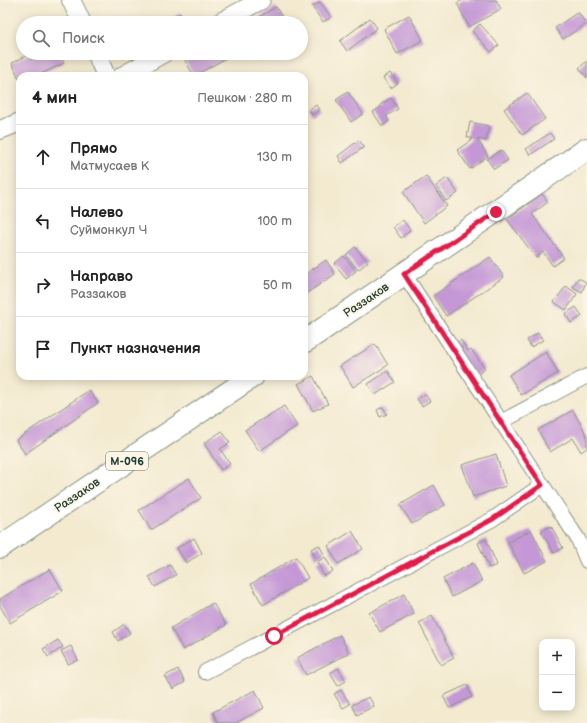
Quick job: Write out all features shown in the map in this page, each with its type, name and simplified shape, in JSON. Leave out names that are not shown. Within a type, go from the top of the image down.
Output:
[{"type":"main road","name":"Раззаков","points":[[308,339],[587,150]]},
{"type":"main road","name":"Раззаков","points":[[0,547],[247,380]]},
{"type":"street","points":[[72,0],[79,16]]},
{"type":"street","points":[[231,16],[260,0]]},
{"type":"street","points":[[99,60],[104,72]]},
{"type":"street","points":[[129,72],[151,60]]},
{"type":"street","points":[[0,130],[16,124]]},
{"type":"street","points":[[404,274],[542,485],[582,538],[587,561]]},
{"type":"street","points":[[501,422],[587,376]]},
{"type":"street","points":[[205,672],[493,519],[542,485]]},
{"type":"building","points":[[463,0],[496,0],[501,9],[469,27],[457,3]]},
{"type":"building","points":[[320,2],[331,17],[323,22],[312,7]]},
{"type":"building","points":[[276,7],[282,16],[261,16]]},
{"type":"building","points":[[578,12],[586,24],[563,39],[555,28]]},
{"type":"building","points":[[180,13],[182,16],[175,16]]},
{"type":"building","points":[[409,15],[423,40],[397,54],[384,29]]},
{"type":"building","points":[[370,18],[377,28],[347,51],[340,41]]},
{"type":"building","points":[[480,24],[499,45],[491,52],[472,31]]},
{"type":"building","points":[[18,60],[62,60],[64,63],[45,72],[16,72],[12,63]]},
{"type":"building","points":[[185,60],[223,60],[201,72],[192,72]]},
{"type":"building","points":[[587,61],[587,78],[579,68]]},
{"type":"building","points":[[390,73],[398,83],[391,88],[383,78]]},
{"type":"building","points":[[348,92],[363,114],[351,122],[336,100]]},
{"type":"building","points":[[527,93],[545,119],[522,135],[504,109]]},
{"type":"building","points":[[391,98],[398,109],[386,116],[389,121],[382,126],[373,112],[381,107],[380,105]]},
{"type":"building","points":[[317,105],[320,110],[312,115],[309,109]]},
{"type":"building","points":[[470,122],[489,126],[486,141],[477,139],[488,156],[470,169],[457,150],[473,139],[467,137]]},
{"type":"building","points":[[550,133],[554,139],[530,155],[526,149]]},
{"type":"building","points":[[359,140],[364,147],[342,163],[338,156]]},
{"type":"building","points":[[501,150],[508,160],[494,169],[487,159]]},
{"type":"building","points":[[426,176],[447,206],[424,223],[403,192]]},
{"type":"building","points":[[447,178],[458,193],[446,201],[436,186]]},
{"type":"building","points":[[542,194],[548,202],[532,214],[564,258],[553,266],[543,252],[536,258],[507,219]]},
{"type":"building","points":[[403,220],[410,230],[401,238],[393,227]]},
{"type":"building","points":[[355,247],[368,262],[358,270],[346,255]]},
{"type":"building","points":[[344,256],[356,271],[346,279],[334,264]]},
{"type":"building","points":[[490,257],[504,277],[446,316],[433,296]]},
{"type":"building","points":[[326,260],[335,274],[308,292],[308,272]]},
{"type":"building","points":[[578,278],[586,282],[582,292],[573,287]]},
{"type":"building","points":[[566,286],[577,294],[566,310],[554,302]]},
{"type":"building","points":[[576,307],[582,316],[571,323],[565,314]]},
{"type":"building","points":[[538,333],[543,340],[531,347],[527,340]]},
{"type":"building","points":[[461,340],[468,351],[471,349],[485,369],[475,376],[454,345]]},
{"type":"building","points":[[375,344],[388,365],[353,387],[340,366]]},
{"type":"building","points":[[546,352],[558,373],[521,395],[509,375]]},
{"type":"building","points":[[388,371],[395,382],[375,395],[368,384]]},
{"type":"building","points":[[313,376],[328,404],[313,411],[298,384]]},
{"type":"building","points":[[89,390],[98,403],[25,454],[16,440]]},
{"type":"building","points":[[425,394],[430,401],[422,406],[417,399]]},
{"type":"building","points":[[284,406],[297,426],[259,451],[245,430]]},
{"type":"building","points":[[383,407],[387,414],[380,417],[377,410]]},
{"type":"building","points":[[573,410],[587,436],[587,448],[581,452],[573,438],[550,452],[538,430]]},
{"type":"building","points":[[222,431],[230,443],[220,449],[230,464],[221,470],[204,443]]},
{"type":"building","points":[[496,454],[506,486],[473,497],[462,465]]},
{"type":"building","points":[[189,478],[201,498],[151,530],[139,510]]},
{"type":"building","points":[[434,485],[445,505],[412,524],[400,505]]},
{"type":"building","points":[[551,526],[563,548],[554,553],[541,531]]},
{"type":"building","points":[[531,530],[547,561],[524,573],[508,542]]},
{"type":"building","points":[[352,531],[363,549],[338,564],[328,546]]},
{"type":"building","points":[[194,538],[202,553],[186,563],[177,548]]},
{"type":"building","points":[[486,539],[497,565],[489,568],[478,543]]},
{"type":"building","points":[[319,545],[324,554],[316,558],[311,549]]},
{"type":"building","points":[[296,557],[308,578],[263,605],[251,584]]},
{"type":"building","points":[[325,557],[333,571],[324,576],[317,562]]},
{"type":"building","points":[[473,563],[482,581],[452,597],[443,579]]},
{"type":"building","points":[[170,565],[176,575],[155,587],[149,577]]},
{"type":"building","points":[[50,569],[63,591],[10,623],[0,606],[0,599]]},
{"type":"building","points":[[404,594],[414,614],[380,632],[369,613]]},
{"type":"building","points":[[213,603],[226,625],[183,650],[171,628]]},
{"type":"building","points":[[432,616],[454,658],[441,665],[419,623]]},
{"type":"building","points":[[124,624],[130,633],[118,641],[113,632]]},
{"type":"building","points":[[340,635],[349,653],[306,675],[297,658]]},
{"type":"building","points":[[58,640],[63,647],[48,657],[43,649]]},
{"type":"building","points":[[71,646],[78,660],[68,664],[61,651]]},
{"type":"building","points":[[338,668],[346,681],[338,686],[330,673]]},
{"type":"building","points":[[178,669],[185,682],[173,689],[165,676]]},
{"type":"building","points":[[467,685],[472,697],[449,708],[443,696]]},
{"type":"building","points":[[255,690],[264,708],[236,723],[218,723],[213,712]]},
{"type":"building","points":[[341,690],[350,704],[343,708],[334,694]]},
{"type":"building","points":[[369,697],[374,706],[357,715],[352,705]]},
{"type":"route","points":[[274,636],[493,519],[542,485],[404,274],[496,212]]}]
